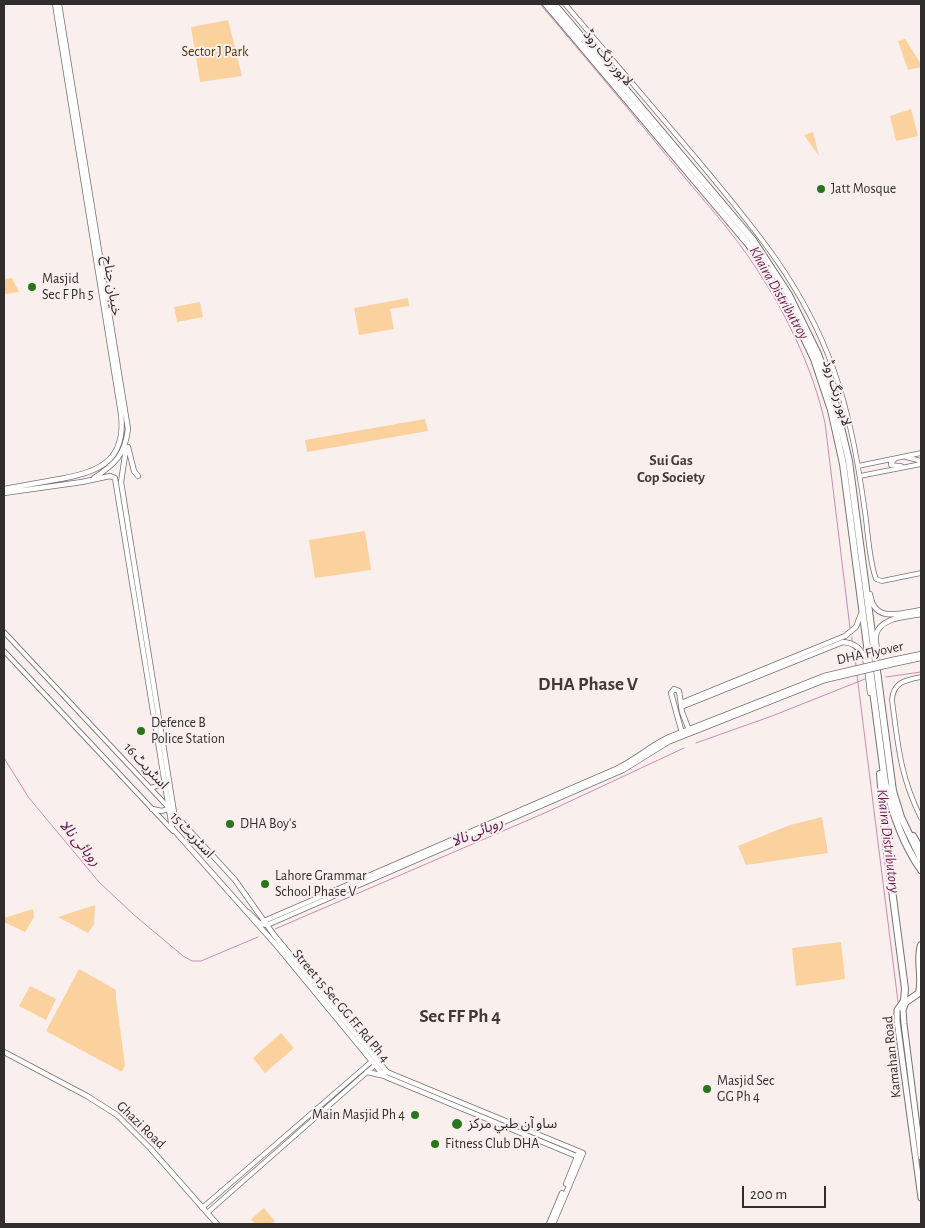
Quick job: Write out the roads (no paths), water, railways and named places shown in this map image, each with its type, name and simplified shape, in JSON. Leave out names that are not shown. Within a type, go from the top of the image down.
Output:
[{"type":"highway","name":"لاہور رنگ روڈ","points":[[546,4],[742,236],[768,272],[790,309],[820,376],[836,428],[844,469],[883,769],[889,798],[901,833],[921,870]]},
{"type":"highway","name":"لاہور رنگ روڈ","points":[[554,4],[762,253],[789,295],[818,354],[835,402],[849,461],[890,775],[901,817],[921,859]]},
{"type":"highway","points":[[876,716],[875,728],[886,844],[905,1001],[916,996],[918,993],[921,981],[919,956],[921,945]]},
{"type":"highway","points":[[890,775],[909,827],[921,850]]},
{"type":"highway","points":[[904,983],[909,992],[916,996]]},
{"type":"main road","name":"خیبان جناح","points":[[4,489],[76,476],[96,470],[111,459],[118,447],[121,434],[118,395],[54,4]]},
{"type":"main road","name":"خیبان جناح","points":[[59,4],[127,421],[127,443]]},
{"type":"main road","points":[[127,443],[134,471],[138,476]]},
{"type":"main road","points":[[127,443],[120,476],[171,810],[171,826],[174,832]]},
{"type":"main road","points":[[91,479],[113,464],[123,452],[127,443]]},
{"type":"main road","points":[[4,493],[111,476],[115,471],[119,472],[120,476]]},
{"type":"main road","points":[[111,476],[116,481],[164,781],[171,810]]},
{"type":"main road","points":[[858,534],[864,554],[871,601],[875,608],[889,615],[921,610]]},
{"type":"main road","points":[[855,556],[856,579],[861,616],[865,630]]},
{"type":"main road","points":[[879,693],[880,673],[876,636],[878,631],[881,626],[890,620],[921,614]]},
{"type":"main road","points":[[681,705],[845,636],[856,627],[861,616]]},
{"type":"main road","points":[[681,705],[839,643],[846,642],[858,647],[865,656],[872,703],[876,716]]},
{"type":"main road","name":"DHA Flyover","points":[[683,734],[824,678],[921,654]]},
{"type":"main road","name":"DHA Flyover","points":[[893,662],[921,658]]},
{"type":"main road","points":[[683,734],[676,716],[671,693],[675,689],[679,692],[689,732]]},
{"type":"main road","points":[[669,738],[676,727],[676,716]]},
{"type":"main road","points":[[263,925],[616,769],[653,745],[683,734]]},
{"type":"main road","points":[[263,925],[623,770],[655,749],[683,734]]},
{"type":"main road","points":[[151,788],[164,781]]},
{"type":"main road","points":[[152,809],[159,811],[171,810]]},
{"type":"main road","name":"اسٹریٹ 16","points":[[171,810],[235,880],[263,925]]},
{"type":"main road","name":"اسٹریٹ 15","points":[[174,832],[242,908],[263,925]]},
{"type":"main road","points":[[263,925],[388,1072],[475,1111],[580,1154]]},
{"type":"main road","name":"Street 15 Sec GG FF Rd Ph 4","points":[[263,925],[273,942],[386,1076],[475,1111]]},
{"type":"main road","name":"Kamahan Road","points":[[905,1001],[900,1015],[914,1143],[919,1164],[921,1198]]},
{"type":"main road","name":"Kamahan Road","points":[[900,1015],[921,1157]]},
{"type":"main road","name":"Ghazi Road","points":[[4,1052],[112,1111],[143,1140],[217,1224]]},
{"type":"main road","points":[[367,1072],[386,1076]]},
{"type":"main road","points":[[549,1224],[580,1154]]},
{"type":"main road","points":[[553,1224],[580,1154]]},
{"type":"street","points":[[565,4],[750,222],[785,271],[812,319],[832,366],[849,418],[876,579],[882,581],[921,573]]},
{"type":"street","points":[[858,466],[921,453]]},
{"type":"street","points":[[904,456],[921,463]]},
{"type":"street","points":[[898,458],[891,465],[910,467]]},
{"type":"street","points":[[860,476],[910,467],[921,463]]},
{"type":"street","name":"اسٹریٹ 16","points":[[4,632],[171,810]]},
{"type":"street","name":"اسٹریٹ 15","points":[[4,651],[174,832]]},
{"type":"street","points":[[921,677],[905,680],[897,684],[893,691],[892,700],[901,767],[921,818]]},
{"type":"street","points":[[207,1213],[367,1072],[374,1063]]},
{"type":"street","points":[[202,1208],[374,1063]]},
{"type":"waterway","name":"Khaira Distributroy","points":[[540,4],[728,229],[756,268],[778,304],[798,343],[814,383],[825,423],[850,628]]},
{"type":"waterway","name":"Khaira Distributroy","points":[[854,649],[856,666]]},
{"type":"waterway","name":"روہائی نالا","points":[[886,677],[921,672]]},
{"type":"waterway","name":"Khaira Distributory","points":[[857,675],[898,1002]]},
{"type":"waterway","name":"روہائی نالا","points":[[696,743],[772,716],[865,679]]},
{"type":"waterway","name":"روہائی نالا","points":[[275,929],[547,812],[684,748]]},
{"type":"waterway","name":"روہائی نالا","points":[[4,758],[29,798],[99,882],[133,914],[183,956],[192,961],[201,961],[258,937]]},
{"type":"waterway","name":"Khaira Distributory","points":[[901,1023],[912,1109]]},
{"type":"waterway","name":"Khaira Distributory","points":[[914,1118],[918,1151]]},
{"type":"waterway","name":"Khaira Distributory","points":[[919,1158],[921,1176]]},
{"type":"place","name":"Jatt Mosque","points":[[821,189]]},
{"type":"place","name":"Masjid Sec F Ph 5","points":[[32,287]]},
{"type":"place","name":"Defence B Police Station","points":[[141,731]]},
{"type":"place","name":"DHA Boy's","points":[[230,824]]},
{"type":"place","name":"Lahore Grammar School Phase V","points":[[265,884]]},
{"type":"place","name":"Masjid Sec GG Ph 4","points":[[707,1089]]},
{"type":"place","name":"Main Masjid Ph 4","points":[[415,1115]]},
{"type":"place","name":"ساو آن طبي مرکز","points":[[457,1124]]},
{"type":"place","name":"Fitness Club DHA","points":[[435,1144]]},
{"type":"district","name":"Sui Gas Cop Society","points":[[671,468]]},
{"type":"district","name":"DHA Phase V","points":[[588,684]]},
{"type":"district","name":"Sec FF Ph 4","points":[[460,1016]]},
{"type":"park label","name":"Sector J Park","points":[[215,52]]}]
